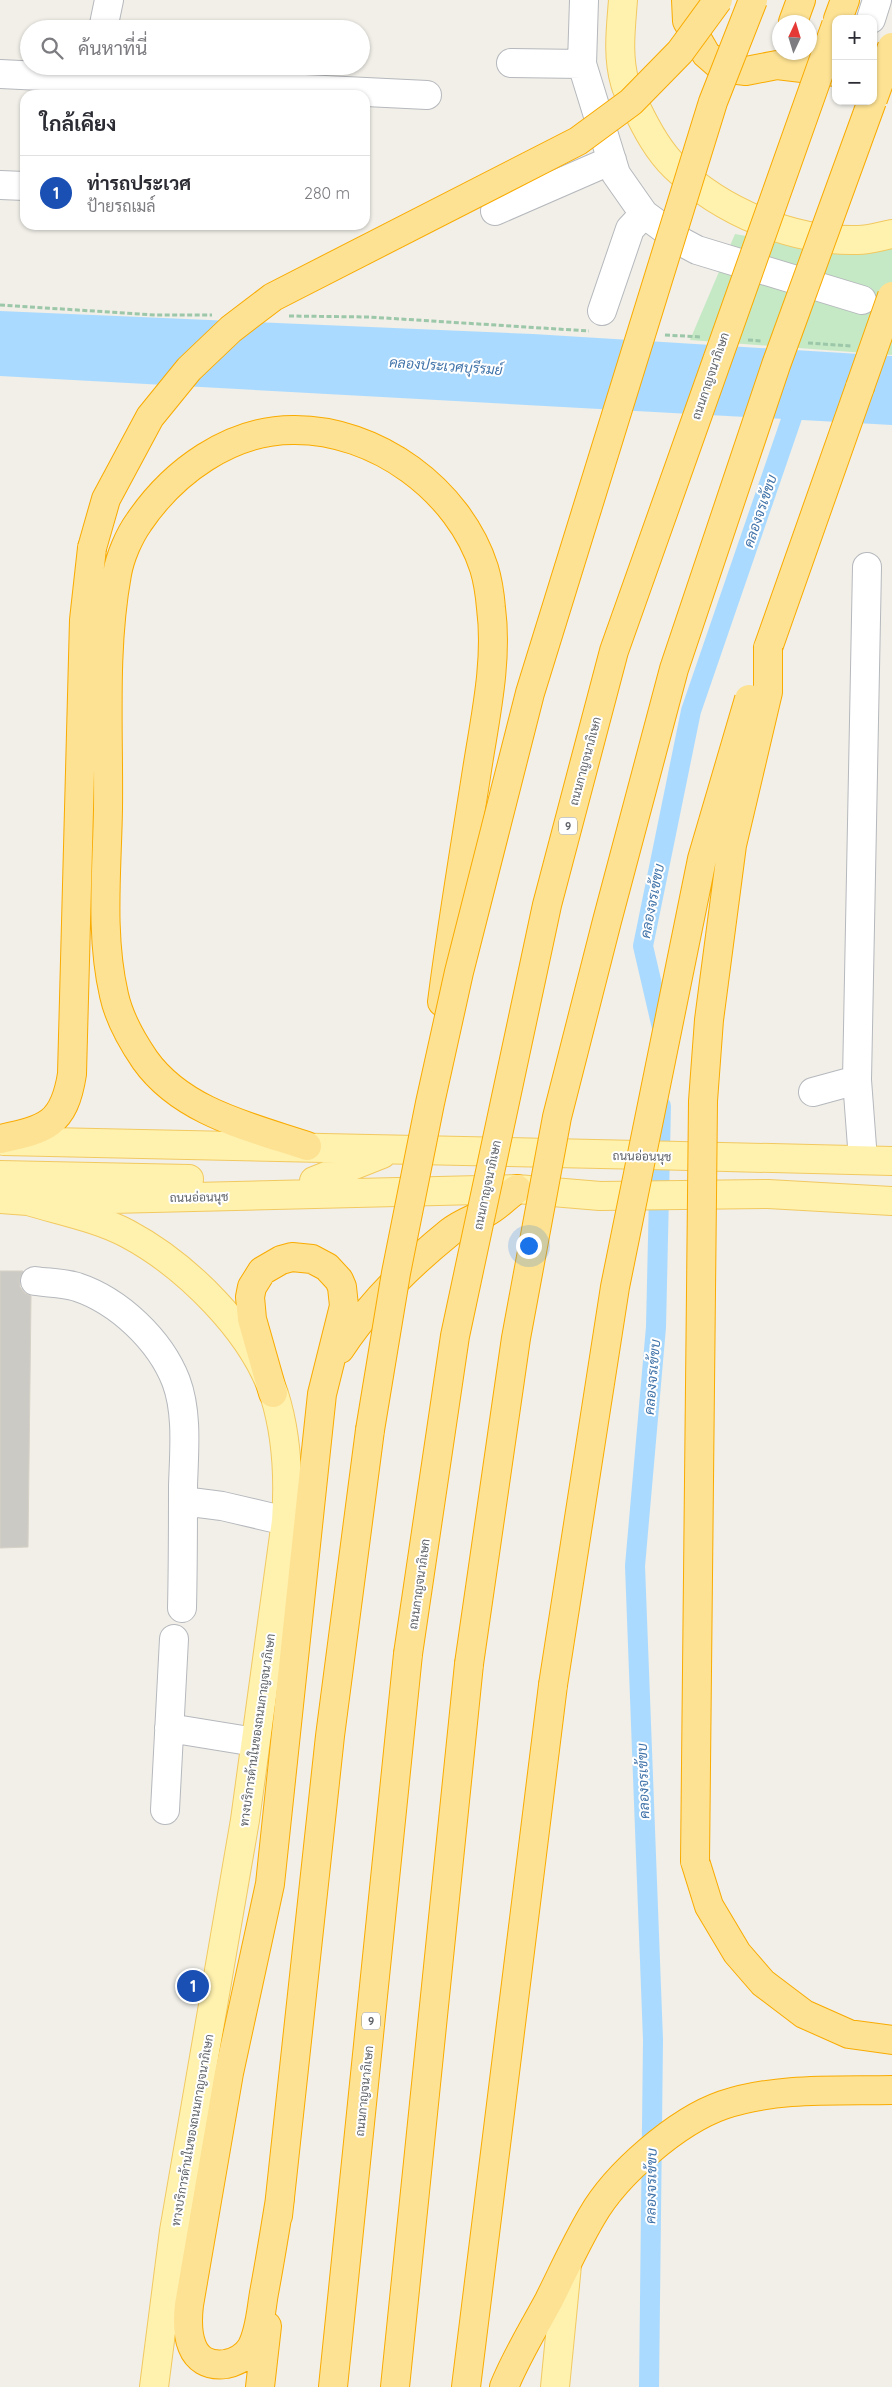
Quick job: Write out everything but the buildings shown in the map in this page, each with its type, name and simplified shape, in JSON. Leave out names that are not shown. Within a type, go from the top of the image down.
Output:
[{"type":"highway","points":[[686,0],[687,21],[706,54],[722,68],[746,72],[777,60]]},
{"type":"highway","points":[[0,1140],[44,1127],[57,1116],[68,1097],[72,1074],[84,620],[92,548],[106,499],[150,417],[189,369],[231,329],[273,297],[578,141],[631,102],[680,52],[718,0]]},
{"type":"highway","points":[[260,2387],[330,1736],[358,1517],[383,1346],[430,1103],[459,972],[530,694],[713,102],[753,0]]},
{"type":"highway","points":[[796,15],[801,0]]},
{"type":"highway","points":[[839,15],[845,0]]},
{"type":"highway","name":"ถนนกาญจนาภิเษก","points":[[333,2387],[408,1654],[455,1336],[547,905],[614,651],[832,36]]},
{"type":"highway","points":[[877,89],[892,47]]},
{"type":"highway","points":[[784,60],[832,71]]},
{"type":"highway","points":[[877,77],[892,79]]},
{"type":"highway","points":[[395,2387],[470,1664],[516,1338],[557,1117],[674,669],[776,365],[871,105]]},
{"type":"highway","points":[[466,2387],[553,1685],[615,1287],[702,859],[750,698],[892,296]]},
{"type":"highway","points":[[307,1146],[219,1116],[179,1093],[149,1065],[130,1037],[114,998],[109,966],[107,928],[110,622],[118,568],[136,527],[160,492],[189,468],[222,448],[260,434],[294,430],[334,435],[370,447],[403,465],[436,490],[452,507],[470,536],[485,570],[492,614],[492,662],[483,732],[456,900],[430,1103]]},
{"type":"highway","points":[[768,648],[768,692],[732,845],[710,1020],[703,1101],[695,1861],[710,1906],[737,1953],[764,1983],[804,2014],[849,2034],[892,2040]]},
{"type":"highway","points":[[329,1365],[362,1318],[400,1278],[450,1232],[462,1223],[487,1212],[517,1189]]},
{"type":"highway","points":[[274,1393],[252,1319],[250,1297],[252,1287],[262,1272],[281,1260],[303,1258],[320,1262],[334,1274],[342,1287],[342,1316],[329,1365],[320,1411],[270,1884],[230,2073],[189,2305],[187,2329],[190,2342],[202,2360],[211,2364],[233,2362],[243,2357],[251,2348],[259,2324],[280,2198]]},
{"type":"highway","points":[[504,2387],[593,2214],[622,2177],[649,2150],[682,2127],[722,2106],[759,2096],[801,2092],[892,2090]]},
{"type":"main road","points":[[623,0],[620,47],[624,83],[647,130],[674,167],[711,195],[728,205],[788,230],[831,238],[860,240],[892,234]]},
{"type":"main road","name":"ถนนอ่อนนุช","points":[[0,1140],[307,1146],[391,1151],[892,1161]]},
{"type":"main road","name":"ถนนอ่อนนุช","points":[[314,1181],[391,1151]]},
{"type":"main road","name":"ถนนอ่อนนุช","points":[[0,1175],[314,1181],[397,1192]]},
{"type":"main road","name":"ถนนอ่อนนุช","points":[[0,1199],[28,1201],[517,1189],[600,1196],[768,1194],[892,1201]]},
{"type":"main road","name":"ทางบริการด้านในของถนนกาญจนาภิเษก","points":[[28,1201],[95,1221],[128,1234],[169,1260],[200,1288],[241,1334],[260,1362],[274,1393],[286,1452],[288,1487],[286,1521],[255,1742],[232,1903],[165,2291],[154,2387]]},
{"type":"main road","points":[[555,2387],[567,2265]]},
{"type":"street","points":[[106,20],[109,0]]},
{"type":"street","points":[[584,0],[582,64],[616,174],[644,214],[682,242],[697,250],[862,300]]},
{"type":"street","points":[[872,15],[877,0]]},
{"type":"street","points":[[511,63],[582,64]]},
{"type":"street","points":[[0,74],[316,90]]},
{"type":"street","points":[[370,92],[427,95]]},
{"type":"street","points":[[495,211],[612,160]]},
{"type":"street","points":[[0,185],[20,186]]},
{"type":"street","points":[[599,321],[630,229],[644,214]]},
{"type":"street","points":[[863,1160],[857,1080],[867,567]]},
{"type":"street","points":[[813,1092],[857,1080]]},
{"type":"street","points":[[36,1281],[75,1287],[101,1297],[122,1311],[156,1346],[176,1380],[181,1403],[184,1436],[182,1608]]},
{"type":"street","points":[[183,1501],[222,1506],[286,1521]]},
{"type":"street","points":[[165,1810],[174,1639]]},
{"type":"street","points":[[168,1728],[255,1742]]},
{"type":"path","points":[[0,305],[154,315],[213,315]]},
{"type":"path","points":[[281,316],[599,321]]},
{"type":"path","points":[[655,334],[704,337]]},
{"type":"path","points":[[743,340],[772,341]]},
{"type":"path","points":[[801,343],[860,346]]},
{"type":"green space","points":[[735,234],[846,254],[892,246],[892,355],[690,340]]},
{"type":"water","name":"คลองประเวศบุรีรมย์","points":[[0,311],[533,334],[892,356],[892,425],[0,376]]},
{"type":"waterway","name":"คลองจรเข้ขบ","points":[[663,1032],[643,946],[691,711],[800,394]]},
{"type":"waterway","name":"คลองจรเข้ขบ","points":[[649,2387],[653,2040],[635,1566],[656,1327],[661,1106]]},
{"type":"place","name":"ท่ารถประเวศ","points":[[193,1986]]}]
